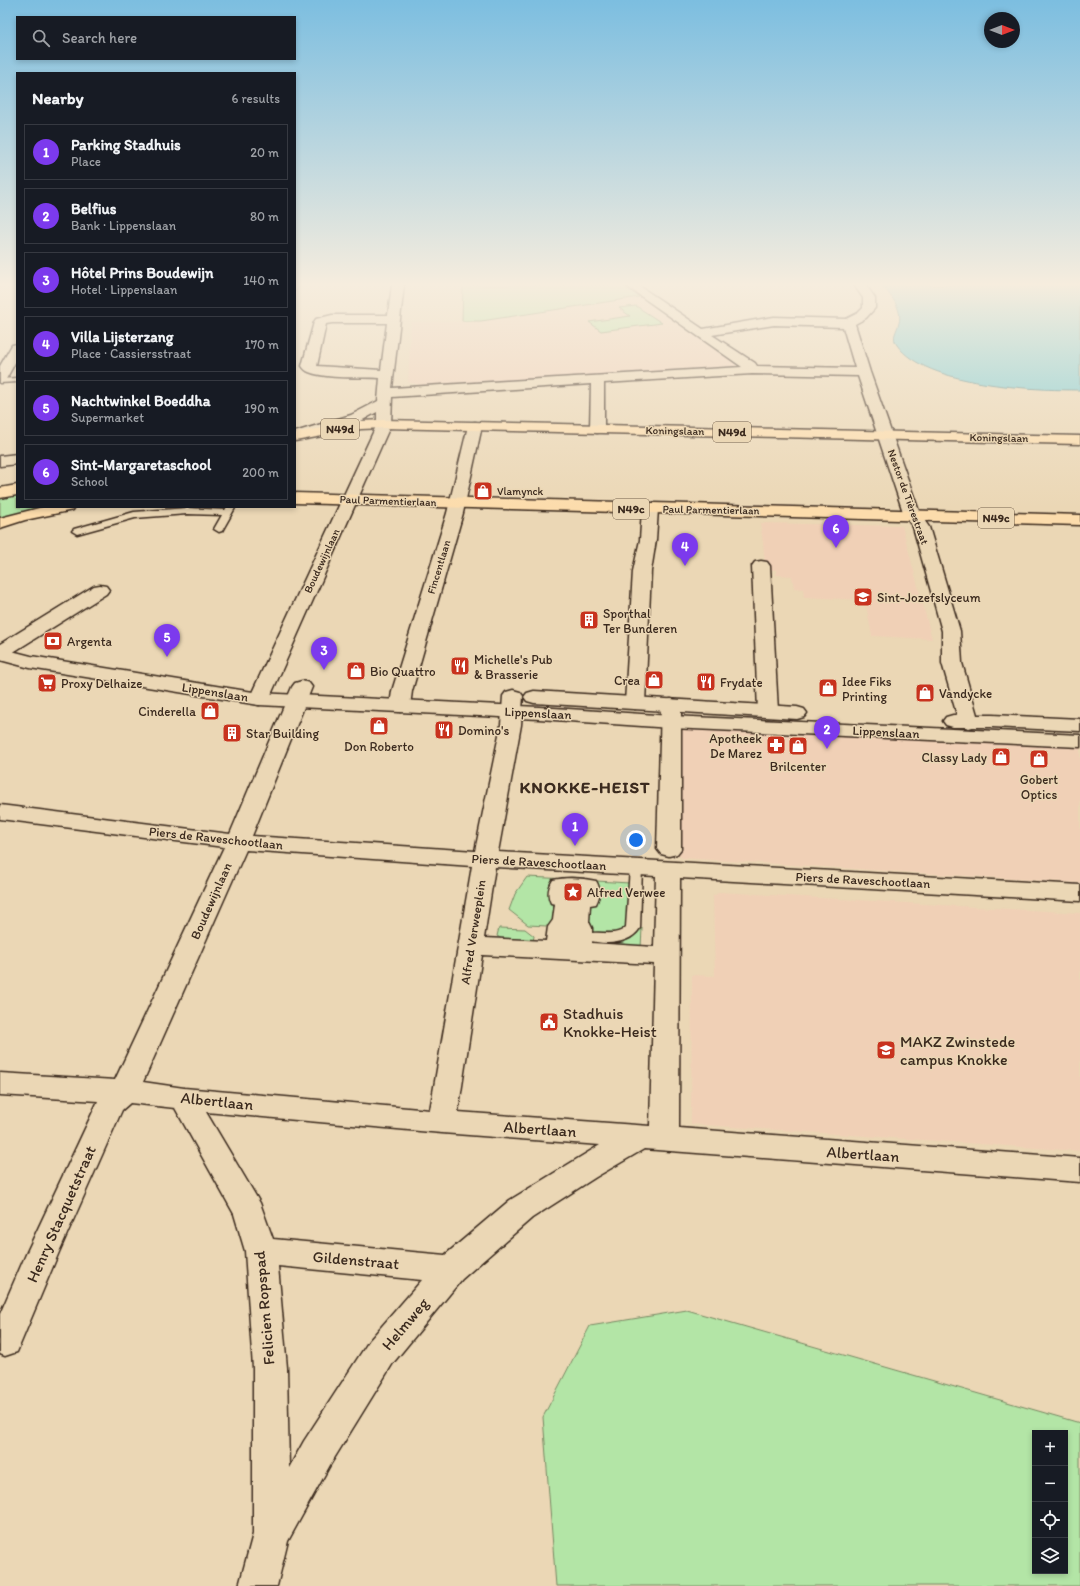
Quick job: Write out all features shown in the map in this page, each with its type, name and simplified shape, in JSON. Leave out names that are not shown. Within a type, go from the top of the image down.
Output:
[{"type":"main road","name":"Koningslaan","points":[[296,437],[361,425],[384,424],[1080,440]]},
{"type":"main road","points":[[0,493],[16,490]]},
{"type":"main road","name":"Paul Parmentierlaan","points":[[296,498],[458,504],[650,509],[669,508],[1080,520]]},
{"type":"main road","points":[[0,523],[22,516],[62,508]]},
{"type":"street","points":[[0,378],[11,359]]},
{"type":"street","points":[[311,359],[309,366],[312,369],[321,371],[387,374]]},
{"type":"street","points":[[384,424],[389,359]]},
{"type":"street","points":[[740,359],[750,366],[752,370]]},
{"type":"street","name":"Nestor de Tièrestraat","points":[[859,359],[912,516],[921,527],[951,631],[952,663],[969,722]]},
{"type":"street","points":[[296,437],[356,418],[385,398],[752,370],[863,372]]},
{"type":"street","points":[[596,381],[598,384],[597,429]]},
{"type":"street","name":"Boudewijnlaan","points":[[262,692],[384,424]]},
{"type":"street","name":"Fincentlaan","points":[[401,698],[458,504],[475,426]]},
{"type":"street","points":[[0,461],[16,460]]},
{"type":"street","points":[[635,703],[642,571],[648,540],[650,509]]},
{"type":"street","points":[[761,566],[768,711]]},
{"type":"street","points":[[2,649],[100,590]]},
{"type":"street","name":"Lippenslaan","points":[[2,649],[30,662],[262,692],[671,713],[1080,741]]},
{"type":"street","name":"Boudewijnlaan","points":[[124,1091],[138,1064],[238,842],[299,694]]},
{"type":"street","name":"Lippenslaan","points":[[513,704],[635,703],[671,713],[768,711],[969,722],[992,721],[1080,725]]},
{"type":"street","name":"Alfred Verweeplein","points":[[442,1122],[485,858],[506,756],[513,704]]},
{"type":"street","points":[[652,1138],[667,956],[671,713]]},
{"type":"street","name":"Piers de Raveschootlaan","points":[[0,812],[238,842],[636,867],[668,859],[1080,893]]},
{"type":"street","points":[[573,935],[560,927],[565,927],[568,897],[560,897],[561,886],[574,886]]},
{"type":"street","points":[[471,946],[667,956]]},
{"type":"street","name":"Albertlaan","points":[[0,1084],[124,1091],[184,1099],[442,1122],[1080,1170]]},
{"type":"street","name":"Henry Stacquetstraat","points":[[2,1346],[110,1103],[124,1091]]},
{"type":"street","name":"Felicien Ropspad","points":[[184,1099],[249,1212],[261,1251],[270,1368],[271,1536]]},
{"type":"street","name":"Helmweg","points":[[258,1586],[271,1536],[317,1453],[381,1352],[451,1268],[521,1209],[585,1168],[652,1138]]},
{"type":"street","name":"Gildenstraat","points":[[261,1251],[451,1268]]},
{"type":"lane","points":[[0,381],[16,380]]},
{"type":"lane","points":[[219,529],[230,510]]},
{"type":"lane","points":[[77,531],[134,515],[230,510]]},
{"type":"lane","points":[[573,935],[613,938],[626,935],[633,928],[636,867]]},
{"type":"shaded area","points":[[409,359],[728,359],[737,365],[732,368],[421,385],[408,382]]},
{"type":"shaded area","points":[[760,523],[902,526],[932,639],[872,636],[865,600],[804,597],[803,589],[794,588],[792,576],[776,575],[776,570],[766,570]]},
{"type":"shaded area","points":[[673,724],[1080,744],[1080,883],[682,858],[675,852]]},
{"type":"shaded area","name":"MAKZ Zwinstede campus Knokke","points":[[720,892],[1080,913],[1080,1151],[691,1124],[692,975],[715,976],[713,896]]},
{"type":"green space","points":[[16,495],[16,508],[53,508],[0,520],[0,498]]},
{"type":"green space","points":[[527,877],[569,879],[565,927],[528,925],[509,910],[515,894]]},
{"type":"green space","points":[[581,880],[629,883],[627,924],[620,931],[611,934],[590,932],[589,943],[618,943],[631,938],[642,928],[641,948],[579,944]]},
{"type":"green space","points":[[499,928],[525,929],[534,936],[533,942],[504,940],[497,936]]},
{"type":"green space","points":[[687,1310],[1080,1423],[1080,1586],[556,1586],[543,1417],[590,1326]]},
{"type":"water","points":[[911,359],[1080,359],[1080,390],[1010,387],[982,383],[931,369]]},
{"type":"place","name":"Vlamynck","points":[[483,491]]},
{"type":"place","name":"Sint-Margaretaschool","points":[[836,548]]},
{"type":"place","name":"Villa Lijsterzang","points":[[685,566]]},
{"type":"place","name":"Sint-Jozefslyceum","points":[[863,597]]},
{"type":"place","name":"Sporthal Ter Bunderen","points":[[589,620]]},
{"type":"place","name":"Argenta","points":[[53,641]]},
{"type":"place","name":"Nachtwinkel Boeddha","points":[[167,657]]},
{"type":"place","name":"Michelle's Pub & Brasserie","points":[[460,666]]},
{"type":"place","name":"Hôtel Prins Boudewijn","points":[[324,670]]},
{"type":"place","name":"Bio Quattro","points":[[356,671]]},
{"type":"place","name":"Crea","points":[[654,680]]},
{"type":"place","name":"Frydate","points":[[706,682]]},
{"type":"place","name":"Proxy Delhaize","points":[[47,683]]},
{"type":"place","name":"Idee Fiks Printing","points":[[828,688]]},
{"type":"place","name":"Vandycke","points":[[925,693]]},
{"type":"place","name":"Cinderella","points":[[210,711]]},
{"type":"place","name":"Don Roberto","points":[[379,726]]},
{"type":"place","name":"Domino's","points":[[444,730]]},
{"type":"place","name":"Star Building","points":[[232,733]]},
{"type":"place","name":"Apotheek De Marez","points":[[776,745]]},
{"type":"place","name":"Brilcenter","points":[[798,746]]},
{"type":"place","name":"Belfius","points":[[827,749]]},
{"type":"place","name":"Classy Lady","points":[[1001,757]]},
{"type":"place","name":"Gobert Optics","points":[[1039,759]]},
{"type":"place","name":"Parking Stadhuis","points":[[575,846]]},
{"type":"place","name":"Alfred Verwee","points":[[573,892]]},
{"type":"place","name":"Stadhuis Knokke-Heist","points":[[549,1022]]},
{"type":"place","name":"MAKZ Zwinstede campus Knokke","points":[[886,1050]]},
{"type":"district","name":"KNOKKE-HEIST","points":[[585,787]]}]
